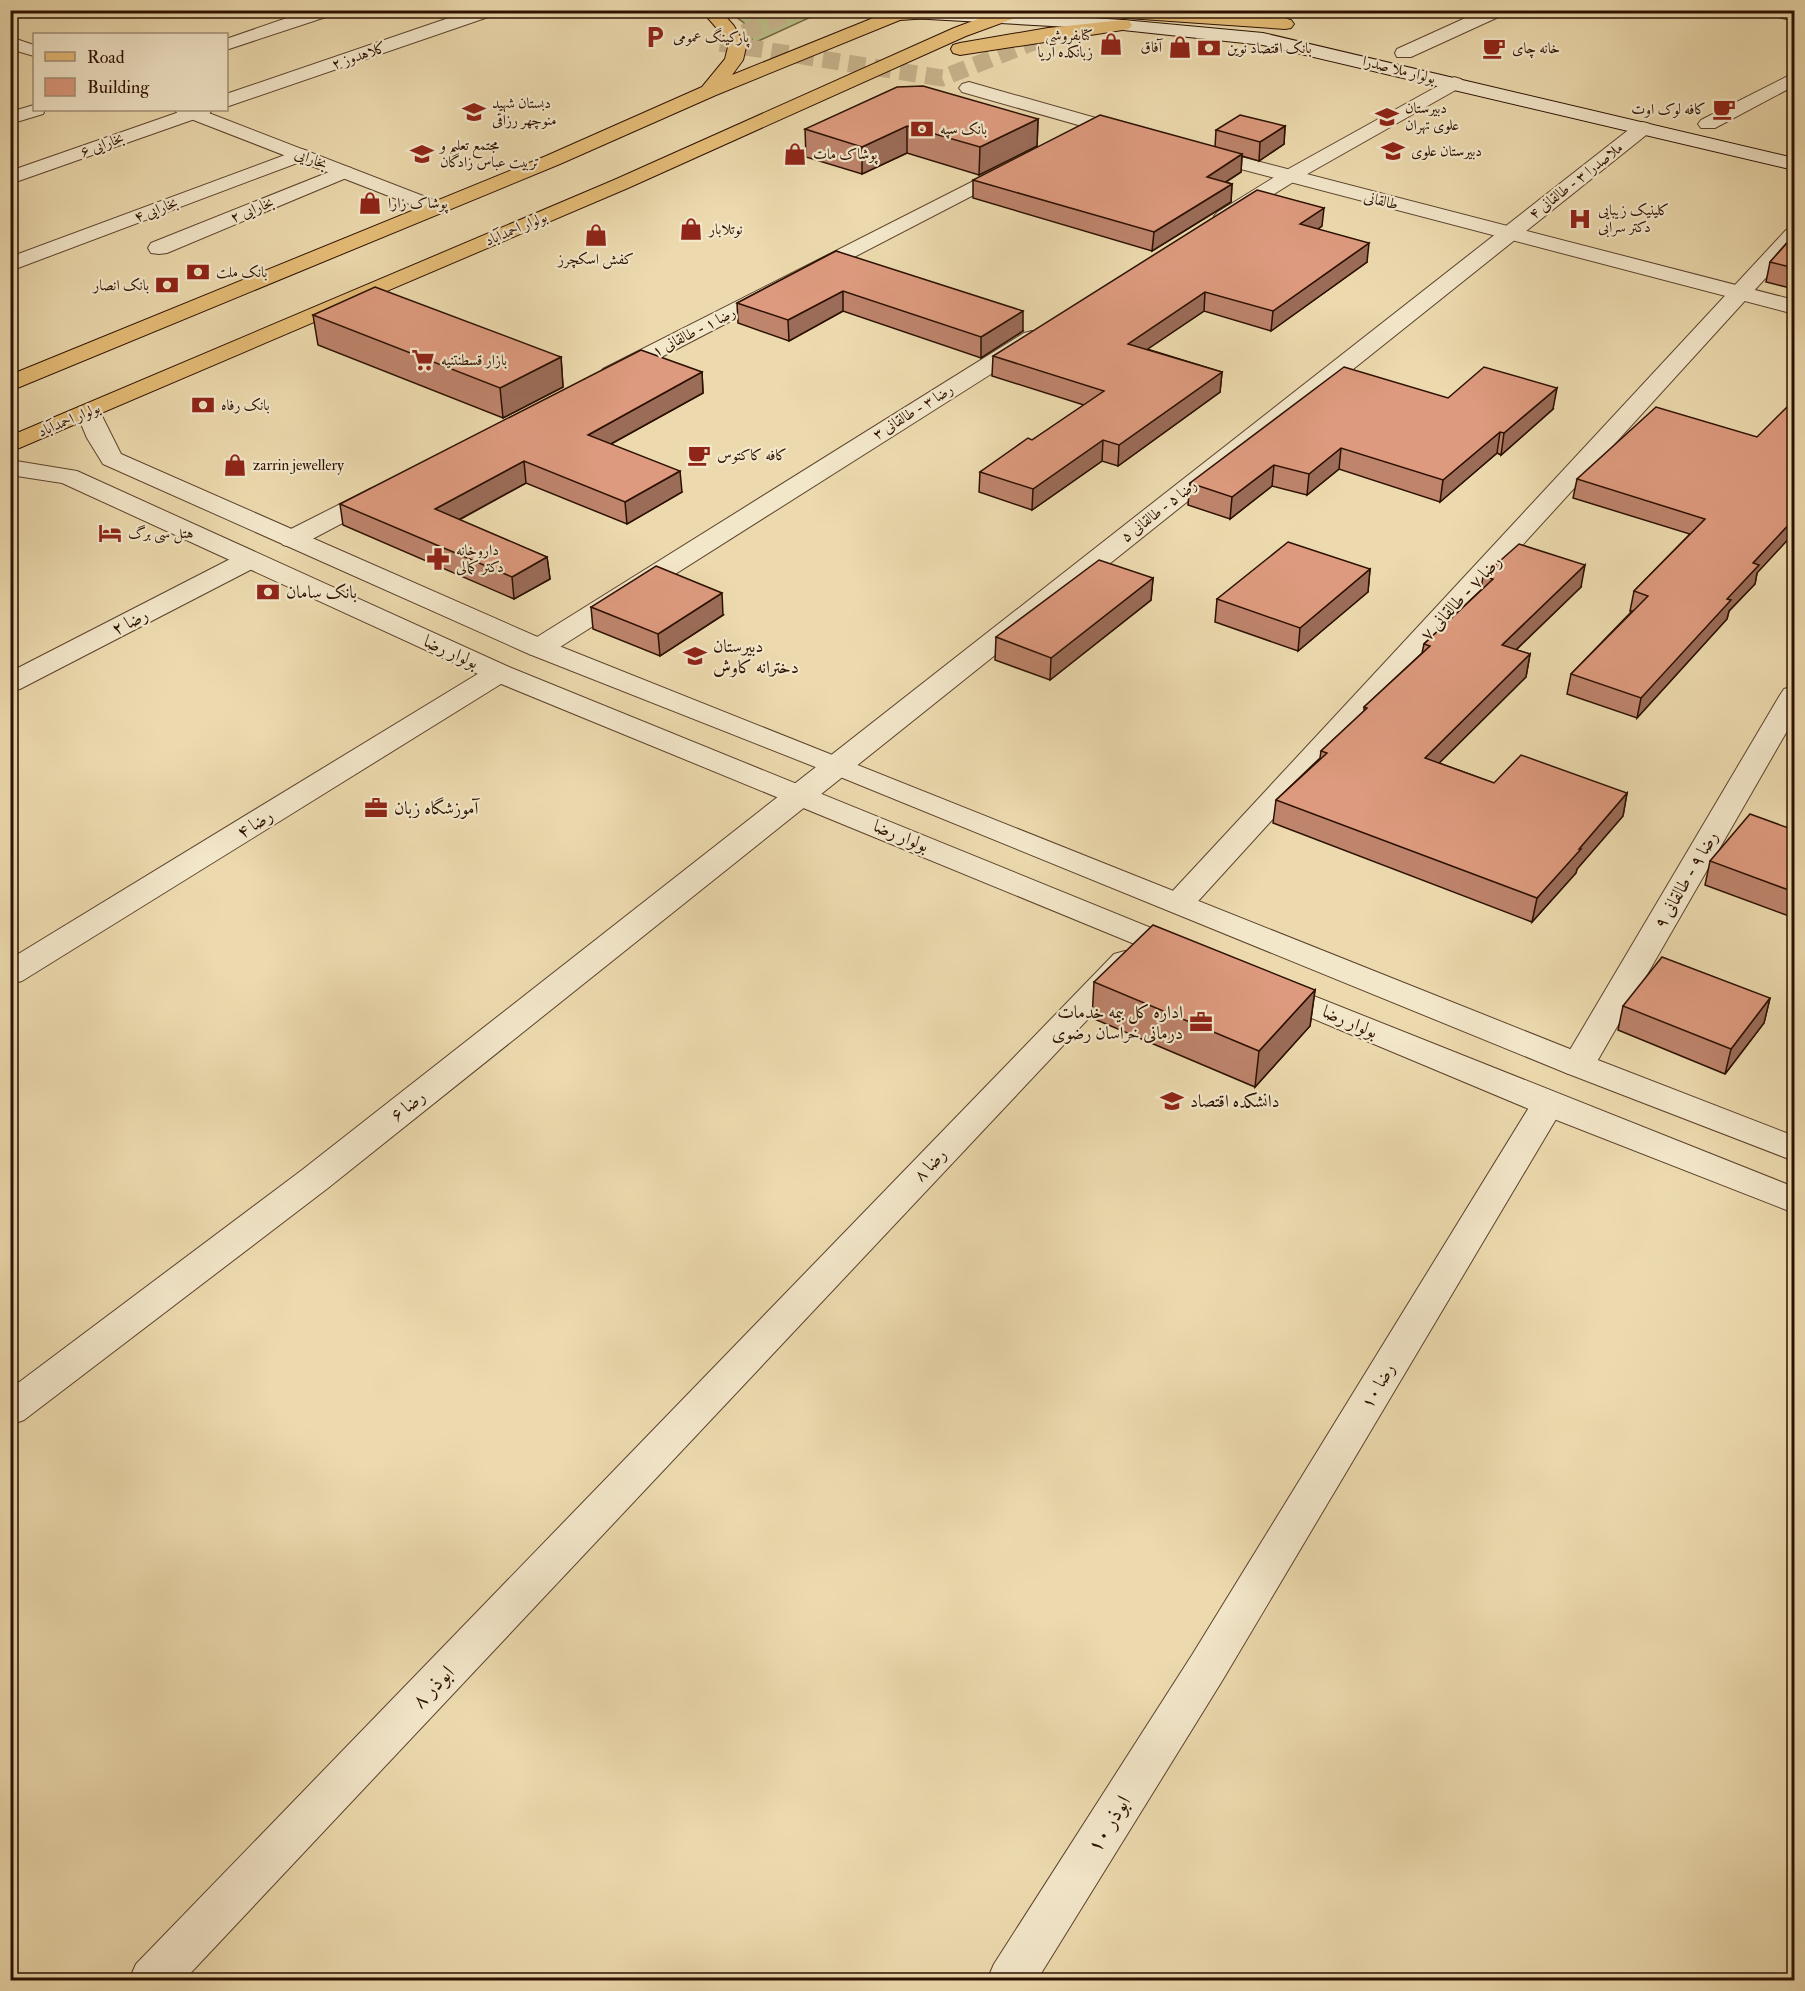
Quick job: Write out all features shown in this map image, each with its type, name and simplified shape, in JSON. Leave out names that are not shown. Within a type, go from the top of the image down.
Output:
[{"type":"main road","points":[[709,91],[734,60],[737,47],[728,30],[710,10]]},
{"type":"main road","points":[[10,384],[553,160],[709,91],[905,13],[972,10]]},
{"type":"main road","name":"بولوار احمدآباد","points":[[10,445],[88,412],[616,170],[1020,10]]},
{"type":"main road","points":[[1086,10],[1285,24]]},
{"type":"main road","points":[[879,67],[990,42],[1123,25]]},
{"type":"main road","points":[[553,160],[583,157],[616,170]]},
{"type":"street","name":"کلاهدوز ۲","points":[[228,100],[491,10]]},
{"type":"street","name":"بولوار ملا صدرا","points":[[857,10],[1123,25],[1263,39],[1450,68]]},
{"type":"street","points":[[1404,53],[1500,10]]},
{"type":"street","points":[[1773,10],[1794,16]]},
{"type":"street","points":[[1226,11],[1306,29]]},
{"type":"street","points":[[228,44],[320,12]]},
{"type":"street","points":[[1263,39],[1259,31],[1274,25],[1285,24]]},
{"type":"street","points":[[10,42],[33,51]]},
{"type":"street","name":"بولوار ملا صدرا","points":[[1382,47],[1450,68],[1645,116],[1794,164]]},
{"type":"street","points":[[1207,228],[1288,177],[1450,68]]},
{"type":"street","points":[[1708,124],[1794,79]]},
{"type":"street","points":[[969,88],[1153,140]]},
{"type":"street","points":[[10,118],[33,111]]},
{"type":"street","name":"بخارایی","points":[[193,111],[437,208]]},
{"type":"street","name":"بخارایی ۶","points":[[10,178],[193,111]]},
{"type":"street","name":"ملاصدرا ۳ - طالقانی ۴","points":[[1509,234],[1645,116]]},
{"type":"street","points":[[1686,119],[1741,132]]},
{"type":"street","points":[[1065,141],[1096,124]]},
{"type":"street","name":"طالقانی","points":[[1175,146],[1794,307]]},
{"type":"street","name":"بخارایی ۴","points":[[10,265],[301,155]]},
{"type":"street","name":"رضا ۱ - طالقانی ۱","points":[[588,386],[1033,157]]},
{"type":"street","name":"بخارایی ۲","points":[[159,248],[344,172]]},
{"type":"street","name":"رضا ۵ - طالقانی ۵","points":[[801,795],[1509,234]]},
{"type":"street","name":"رضا ۷ - طالقانی ۷","points":[[1179,903],[1794,235]]},
{"type":"street","name":"رضا ۳ - طالقانی ۳","points":[[539,648],[1055,323]]},
{"type":"street","points":[[88,412],[99,438],[112,459]]},
{"type":"street","points":[[68,476],[67,470],[86,459],[112,459],[539,648],[838,766],[1578,1065],[1794,1149]]},
{"type":"street","name":"بولوار رضا","points":[[10,466],[68,476],[499,673],[1212,965]]},
{"type":"street","points":[[292,539],[398,484]]},
{"type":"street","name":"رضا ۲","points":[[10,683],[249,560]]},
{"type":"street","name":"رضا ۴","points":[[10,974],[499,673]]},
{"type":"street","name":"رضا ۹ - طالقانی ۹","points":[[1548,1104],[1578,1065],[1794,695]]},
{"type":"street","name":"رضا ۶","points":[[10,1410],[315,1179],[801,795]]},
{"type":"street","name":"رضا ۸","points":[[714,1393],[1148,938]]},
{"type":"street","name":"بولوار رضا","points":[[1245,978],[1548,1104],[1794,1201]]},
{"type":"street","name":"رضا ۱۰","points":[[1207,1668],[1548,1104]]},
{"type":"street","name":"ابوذر ۸","points":[[153,1980],[714,1393]]},
{"type":"street","name":"ابوذر ۱۰","points":[[1011,1980],[1207,1668]]},
{"type":"green space","points":[[728,11],[767,11],[811,17],[754,43],[744,23]]},
{"type":"building","points":[[923,86],[1038,119],[980,147],[907,126],[862,147],[805,129],[897,87]]},
{"type":"building","points":[[1100,115],[1242,154],[1207,177],[1232,184],[1154,232],[973,180]]},
{"type":"building","points":[[1240,115],[1285,126],[1260,142],[1216,130]]},
{"type":"building","points":[[1257,190],[1324,208],[1300,224],[1369,243],[1273,311],[1205,292],[1128,344],[1222,372],[1119,445],[1103,440],[1033,489],[980,472],[1028,438],[1032,440],[1104,391],[993,356]]},
{"type":"building","points":[[1794,235],[1794,268],[1770,262]]},
{"type":"building","points":[[836,251],[1023,311],[981,337],[843,291],[788,320],[737,303]]},
{"type":"building","points":[[375,287],[561,357],[500,388],[313,315]]},
{"type":"building","points":[[641,350],[702,372],[588,435],[680,471],[625,502],[524,461],[435,509],[547,557],[512,577],[340,504]]},
{"type":"building","points":[[1344,367],[1448,398],[1484,367],[1557,388],[1443,480],[1341,448],[1309,474],[1274,465],[1232,497],[1190,483]]},
{"type":"building","points":[[1794,400],[1794,519],[1753,563],[1759,565],[1727,599],[1731,600],[1641,698],[1571,674],[1648,596],[1634,591],[1705,519],[1577,479],[1656,407],[1757,437]]},
{"type":"building","points":[[1288,542],[1370,569],[1300,628],[1217,599]]},
{"type":"building","points":[[1519,544],[1585,565],[1502,645],[1530,654],[1425,758],[1494,783],[1521,755],[1627,793],[1537,898],[1276,800],[1327,753],[1321,751],[1367,708],[1364,707],[1430,646],[1424,644],[1493,579],[1483,576]]},
{"type":"building","points":[[1099,560],[1153,578],[1051,658],[996,637]]},
{"type":"building","points":[[656,566],[722,593],[658,634],[591,607]]},
{"type":"building","points":[[1750,814],[1794,830],[1794,892],[1710,861]]},
{"type":"building","points":[[1153,925],[1315,990],[1259,1051],[1094,982]]},
{"type":"building","points":[[1662,957],[1770,998],[1731,1049],[1623,1006]]},
{"type":"tunnel","points":[[798,10],[720,43],[942,78],[1115,10]]},
{"type":"place","name":"پارکینگ عمومی","points":[[655,37]]},
{"type":"place","name":"کتابفروشی زبانکده آریا","points":[[1111,44]]},
{"type":"place","name":"آفاق","points":[[1180,47]]},
{"type":"place","name":"بانک اقتصاد نوین","points":[[1209,48]]},
{"type":"place","name":"خانه چای","points":[[1494,48]]},
{"type":"place","name":"کافه لوک اوت","points":[[1724,109]]},
{"type":"place","name":"دبستان شهید منوچهر رزاقی","points":[[474,112]]},
{"type":"place","name":"دبیرستان علوی تهران","points":[[1387,117]]},
{"type":"place","name":"بانک سپه","points":[[922,129]]},
{"type":"place","name":"دبیرستان علوی","points":[[1393,151]]},
{"type":"place","name":"مجتمع تعلیم و تربیت عباس زادگان","points":[[422,154]]},
{"type":"place","name":"پوشاک مات","points":[[795,154]]},
{"type":"place","name":"پوشاک زارا","points":[[370,203]]},
{"type":"place","name":"کلینیک زیبایی دکتر سرابی","points":[[1580,219]]},
{"type":"place","name":"نوتلابار","points":[[691,229]]},
{"type":"place","name":"کفش اسکچرز","points":[[596,235]]},
{"type":"place","name":"بانک ملت","points":[[198,272]]},
{"type":"place","name":"بانک انصار","points":[[167,285]]},
{"type":"place","name":"بازار قسطنتنیه","points":[[423,360]]},
{"type":"place","name":"بانک رفاه","points":[[203,405]]},
{"type":"place","name":"کافه کاکتوس","points":[[699,455]]},
{"type":"place","name":"zarrin jewellery","points":[[235,465]]},
{"type":"place","name":"هتل سی برگ","points":[[110,533]]},
{"type":"place","name":"داروخانه دکتر کمالی","points":[[438,559]]},
{"type":"place","name":"بانک سامان","points":[[268,592]]},
{"type":"place","name":"دبیرستان دخترانه کاوش","points":[[695,656]]},
{"type":"place","name":"آموزشگاه زبان","points":[[376,808]]},
{"type":"place","name":"اداره کل بیمه خدمات درمانی خراسان رضوی","points":[[1201,1022]]},
{"type":"place","name":"دانشکده اقتصاد","points":[[1172,1101]]}]
